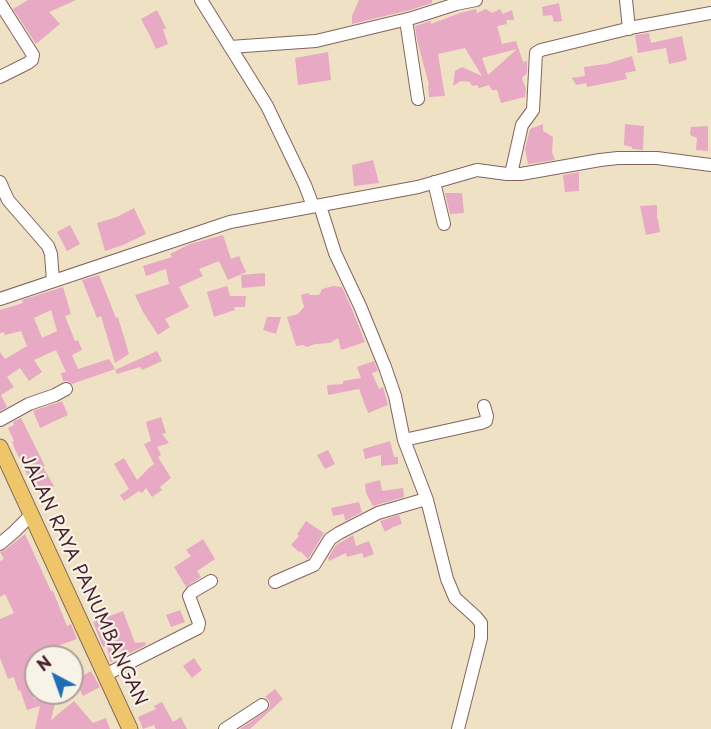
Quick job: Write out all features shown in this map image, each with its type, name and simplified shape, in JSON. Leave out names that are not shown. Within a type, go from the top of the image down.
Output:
[{"type":"main road","name":"JALAN RAYA PANUMBANGAN","points":[[0,447],[130,729]]},
{"type":"street","points":[[201,0],[267,106],[316,206],[392,386],[404,440],[426,499],[454,598],[481,623],[481,638],[458,729]]},
{"type":"street","points":[[230,47],[316,41],[406,20],[476,0]]},
{"type":"street","points":[[626,0],[629,29]]},
{"type":"street","points":[[0,3],[33,55],[32,60],[28,63],[0,77]]},
{"type":"street","points":[[511,174],[522,125],[533,110],[534,56],[538,51],[629,29],[711,13]]},
{"type":"street","points":[[406,20],[418,99]]},
{"type":"street","points":[[0,299],[230,222],[418,187],[477,170],[522,174],[618,158],[657,158],[711,165]]},
{"type":"street","points":[[0,182],[8,200],[48,246],[51,254],[53,281]]},
{"type":"street","points":[[434,182],[444,224]]},
{"type":"street","points":[[0,420],[29,404],[66,389]]},
{"type":"street","points":[[404,440],[486,421],[484,406]]},
{"type":"street","points":[[275,582],[314,565],[327,543],[339,533],[378,513],[426,499]]},
{"type":"street","points":[[0,544],[31,515]]},
{"type":"street","points":[[105,675],[198,628],[199,623],[189,596],[211,581]]},
{"type":"street","points":[[225,729],[262,705]]},
{"type":"building","points":[[28,0],[76,0],[49,12],[60,24],[36,44],[13,9]]},
{"type":"building","points":[[359,0],[432,0],[432,3],[352,24],[352,16]]},
{"type":"building","points":[[559,3],[562,21],[554,22],[552,15],[543,16],[542,7]]},
{"type":"building","points":[[476,9],[477,13],[486,9],[492,13],[500,9],[503,14],[512,10],[514,20],[506,20],[507,24],[497,26],[502,44],[516,41],[523,62],[527,61],[527,73],[522,78],[526,89],[525,97],[501,103],[497,90],[492,90],[489,85],[479,88],[477,85],[472,86],[470,82],[461,81],[453,86],[455,71],[462,67],[482,76],[465,48],[438,54],[445,96],[429,97],[429,85],[415,26],[431,21],[431,24]],"holes":[[[517,49],[488,75],[482,58]]]},
{"type":"building","points":[[157,10],[166,28],[163,30],[168,44],[156,49],[141,19]]},
{"type":"building","points":[[649,33],[651,43],[682,36],[687,60],[669,64],[666,48],[638,53],[635,35]]},
{"type":"building","points":[[328,52],[331,80],[298,85],[295,58]]},
{"type":"building","points":[[632,56],[636,71],[625,73],[627,79],[587,87],[586,83],[576,85],[572,78],[585,76],[584,67],[606,64]]},
{"type":"building","points":[[543,124],[543,131],[553,137],[552,152],[555,160],[528,164],[525,149],[530,129]]},
{"type":"building","points":[[625,124],[644,126],[643,150],[632,149],[624,145]]},
{"type":"building","points":[[708,126],[708,151],[696,150],[697,138],[690,135],[691,127]]},
{"type":"building","points":[[373,160],[379,183],[354,186],[352,165]]},
{"type":"building","points":[[579,172],[579,191],[565,192],[563,175]]},
{"type":"building","points":[[445,193],[462,193],[464,213],[450,214]]},
{"type":"building","points":[[657,205],[660,232],[646,235],[640,206]]},
{"type":"building","points":[[134,208],[146,234],[105,251],[97,223],[117,217]]},
{"type":"building","points":[[70,225],[80,244],[67,251],[57,232]]},
{"type":"building","points":[[223,235],[231,259],[239,256],[246,272],[228,280],[219,261],[199,269],[203,276],[179,287],[189,307],[165,319],[170,327],[158,335],[135,295],[169,284],[166,269],[146,276],[143,266],[172,257],[170,254],[190,244]]},
{"type":"building","points":[[265,273],[265,286],[242,288],[241,275]]},
{"type":"building","points":[[99,275],[116,318],[118,317],[129,354],[115,363],[101,316],[97,318],[82,280]]},
{"type":"building","points":[[227,286],[230,296],[246,296],[245,307],[234,307],[235,310],[214,317],[207,292]]},
{"type":"building","points":[[333,286],[342,287],[365,342],[341,350],[338,338],[330,343],[307,347],[296,346],[287,317],[298,314],[304,307],[301,295],[308,293],[319,295],[322,289]]},
{"type":"building","points":[[63,287],[71,314],[65,316],[75,341],[78,340],[82,350],[72,355],[78,369],[109,359],[115,369],[72,384],[63,381],[61,373],[66,372],[56,350],[34,360],[42,372],[29,381],[20,368],[7,377],[14,387],[1,395],[7,407],[0,411],[0,352],[5,359],[27,346],[21,331],[5,335],[4,332],[0,333],[0,310],[23,303],[22,300]],"holes":[[[51,310],[57,331],[42,338],[34,318]]]},
{"type":"building","points":[[267,317],[281,317],[276,334],[263,330]]},
{"type":"building","points":[[157,351],[162,361],[142,370],[140,367],[117,374],[115,370]]},
{"type":"building","points":[[374,361],[378,371],[372,373],[379,389],[383,387],[388,405],[368,413],[359,389],[328,395],[327,385],[343,384],[343,381],[361,378],[357,367]]},
{"type":"building","points":[[62,401],[68,415],[40,428],[33,411]]},
{"type":"building","points":[[161,417],[166,433],[162,434],[169,443],[157,447],[161,455],[158,457],[171,478],[160,487],[162,490],[152,497],[146,488],[142,493],[139,491],[124,501],[120,495],[129,489],[114,464],[124,458],[137,480],[154,464],[144,444],[151,441],[146,422]]},
{"type":"building","points":[[21,418],[54,486],[40,495],[27,475],[8,428]]},
{"type":"building","points":[[390,441],[394,457],[398,457],[398,464],[381,466],[381,455],[365,459],[363,449]]},
{"type":"building","points":[[328,450],[335,464],[325,469],[317,455]]},
{"type":"building","points":[[380,480],[382,491],[403,488],[404,497],[373,506],[366,493],[365,484]]},
{"type":"building","points":[[359,502],[362,512],[345,521],[344,514],[333,516],[331,508]]},
{"type":"building","points":[[399,515],[402,524],[385,532],[380,521]]},
{"type":"building","points":[[306,521],[324,533],[308,559],[291,545],[299,536],[297,534]]},
{"type":"building","points":[[25,534],[67,626],[71,624],[77,639],[60,645],[24,645],[24,701],[14,677],[8,679],[0,658],[0,619],[14,613],[5,594],[0,597],[0,561],[4,559],[0,552]]},
{"type":"building","points":[[353,535],[356,546],[369,541],[374,554],[364,558],[362,553],[347,557],[346,553],[329,561],[328,558],[336,545]]},
{"type":"building","points":[[203,539],[215,559],[197,571],[201,577],[186,587],[174,567],[191,556],[186,550]]},
{"type":"building","points":[[180,610],[185,622],[171,627],[166,615]]},
{"type":"building","points":[[123,611],[135,643],[145,642],[146,645],[110,662],[107,646],[103,647],[93,622]]},
{"type":"building","points":[[194,658],[202,670],[192,678],[183,666]]},
{"type":"building","points":[[91,671],[100,687],[84,695],[84,675]]},
{"type":"building","points":[[275,689],[283,699],[250,729],[240,729],[269,709],[269,700],[265,697]]},
{"type":"building","points":[[162,702],[173,722],[181,717],[187,729],[156,729],[154,725],[143,729],[138,717],[156,709],[154,706]]},
{"type":"building","points":[[25,705],[55,705],[51,720],[69,705],[77,705],[93,723],[106,718],[110,729],[35,729],[40,706],[27,710]]}]
